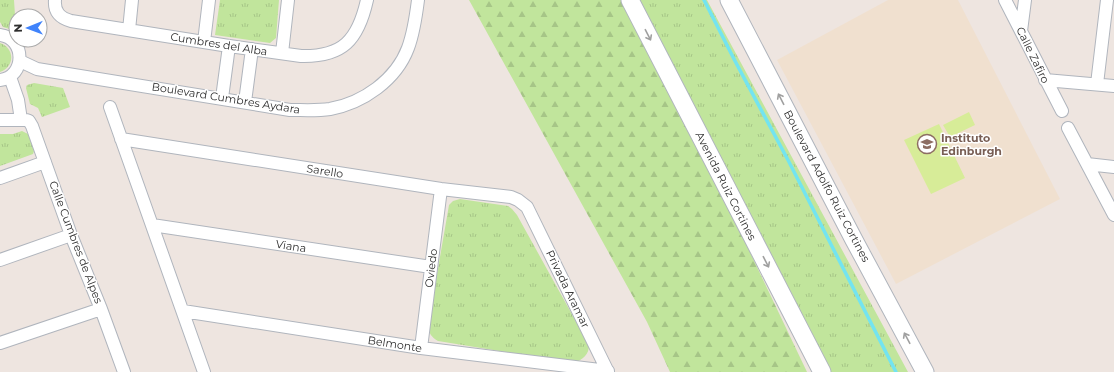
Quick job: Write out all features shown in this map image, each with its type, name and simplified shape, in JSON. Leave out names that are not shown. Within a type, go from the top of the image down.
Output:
[{"type":"main road","name":"Avenida Ruiz Cortines","points":[[630,0],[822,372]]},
{"type":"main road","name":"Boulevard Adolfo Ruiz Cortines","points":[[729,0],[854,240],[925,372]]},
{"type":"street","name":"Cumbres del Alba","points":[[55,0],[56,12],[60,17],[71,22],[229,46],[313,56],[324,55],[337,50],[347,43],[357,30],[364,14],[367,0]]},
{"type":"street","points":[[129,30],[132,0]]},
{"type":"street","points":[[204,42],[209,0]]},
{"type":"street","points":[[282,53],[288,0]]},
{"type":"street","name":"Boulevard Cumbres Aydara","points":[[20,61],[37,68],[290,110],[328,109],[345,105],[360,98],[387,80],[398,66],[408,49],[414,28],[418,0]]},
{"type":"street","name":"Calle Zafiro","points":[[1005,0],[1062,111]]},
{"type":"street","points":[[1021,31],[1026,0]]},
{"type":"street","points":[[1097,84],[1107,0]]},
{"type":"street","points":[[0,35],[10,38],[15,42],[20,55],[18,68],[5,79],[18,100],[21,120],[0,120]]},
{"type":"street","points":[[222,98],[229,46]]},
{"type":"street","points":[[245,102],[252,49]]},
{"type":"street","points":[[1045,80],[1114,86]]},
{"type":"street","points":[[110,107],[204,372]]},
{"type":"street","name":"Calle Cumbres de Alpes","points":[[21,120],[26,120],[31,123],[71,235],[101,309],[124,372]]},
{"type":"street","points":[[1068,128],[1114,215]]},
{"type":"street","name":"Sarello","points":[[121,139],[441,189],[511,198],[518,200],[527,207]]},
{"type":"street","points":[[0,178],[45,162]]},
{"type":"street","points":[[1087,164],[1114,167]]},
{"type":"street","name":"Oviedo","points":[[421,348],[441,189]]},
{"type":"street","name":"Privada Aramar","points":[[527,207],[608,372]]},
{"type":"street","name":"Viana","points":[[152,225],[431,267]]},
{"type":"street","points":[[0,260],[71,235]]},
{"type":"street","points":[[0,343],[101,309]]},
{"type":"street","name":"Belmonte","points":[[183,311],[421,348],[608,372]]},
{"type":"shaded area","name":"Instituto Edinburgh","points":[[888,0],[958,0],[1060,199],[896,284],[777,60]]},
{"type":"green space","points":[[0,0],[14,0],[15,8],[8,8],[8,29],[3,27],[0,22]]},
{"type":"green space","points":[[220,0],[279,0],[276,38],[270,43],[215,35]]},
{"type":"green space","points":[[469,0],[630,0],[807,372],[670,372],[647,322]]},
{"type":"green space","points":[[637,0],[707,0],[908,372],[831,372]]},
{"type":"green space","points":[[0,43],[5,45],[11,53],[11,62],[5,70],[0,72]]},
{"type":"green space","points":[[34,83],[63,88],[70,107],[42,117],[38,108],[30,104],[26,88],[27,85]]},
{"type":"green space","points":[[969,112],[975,125],[950,137],[943,125]]},
{"type":"green space","points":[[939,124],[965,178],[931,194],[904,140]]},
{"type":"green space","points":[[22,131],[28,134],[34,151],[33,154],[0,166],[0,134],[13,134]]},
{"type":"green space","points":[[460,199],[508,206],[517,215],[589,345],[587,354],[583,358],[574,363],[438,341],[432,336],[428,326],[449,205],[453,201]]},
{"type":"waterway","points":[[704,0],[788,160],[896,372]]},
{"type":"place","name":"Instituto Edinburgh","points":[[927,144]]}]
